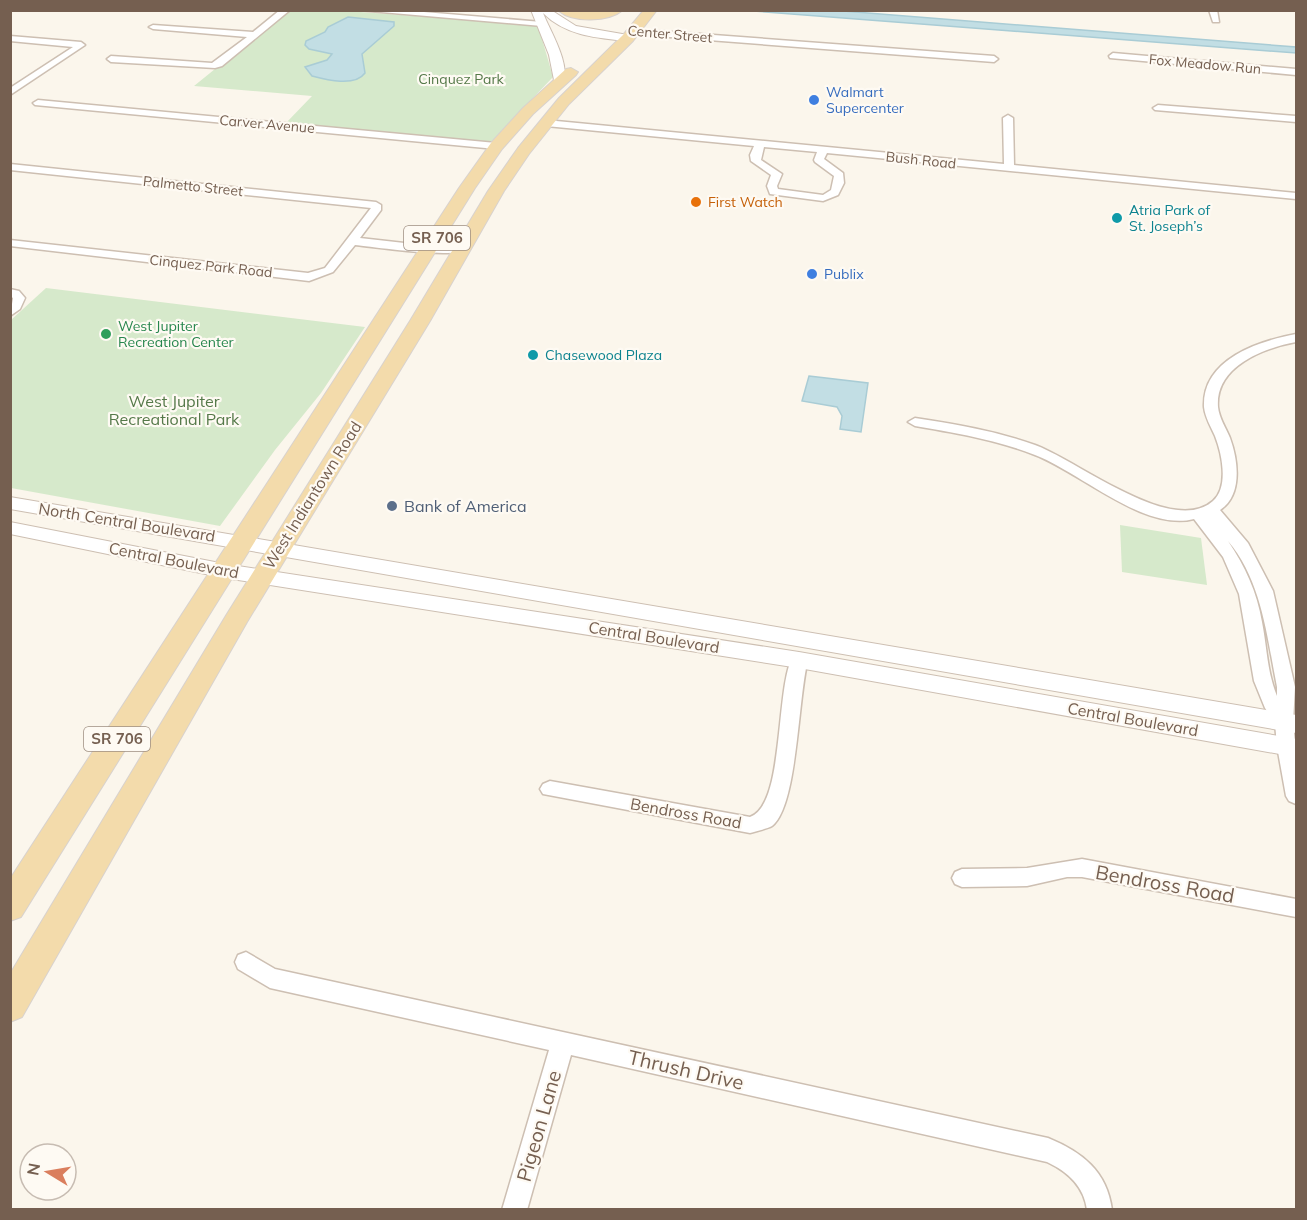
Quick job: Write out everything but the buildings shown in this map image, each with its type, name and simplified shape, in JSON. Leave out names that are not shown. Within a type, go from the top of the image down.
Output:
[{"type":"main road","points":[[565,10],[588,16],[603,15],[617,10]]},
{"type":"main road","name":"West Indiantown Road","points":[[10,1006],[261,577],[420,321],[496,191],[546,123],[616,36],[628,10]]},
{"type":"main road","name":"West Indiantown Road","points":[[616,36],[651,10]]},
{"type":"main road","name":"West Indiantown Road","points":[[10,907],[496,146],[528,111],[585,59]]},
{"type":"street","points":[[111,59],[212,66],[219,64],[286,10]]},
{"type":"street","points":[[362,10],[542,24]]},
{"type":"street","points":[[536,10],[558,66],[559,83]]},
{"type":"street","points":[[544,10],[566,27],[616,36]]},
{"type":"street","name":"Center Street","points":[[565,10],[616,36],[695,43],[778,42],[994,59]]},
{"type":"street","points":[[1213,10],[1216,20]]},
{"type":"street","points":[[153,27],[255,35]]},
{"type":"street","points":[[10,38],[81,45],[10,92]]},
{"type":"street","name":"Fox Meadow Run","points":[[1111,44],[1113,60],[1296,72]]},
{"type":"street","points":[[1156,95],[1159,112],[1296,119]]},
{"type":"street","name":"Carver Avenue","points":[[38,103],[496,146]]},
{"type":"street","points":[[1008,118],[1009,168]]},
{"type":"street","name":"Bush Road","points":[[546,123],[1296,196]]},
{"type":"street","points":[[760,144],[755,155],[756,161],[777,174],[772,186],[774,192],[823,198],[831,197],[839,183],[839,175],[819,160],[823,150]]},
{"type":"street","name":"Palmetto Street","points":[[10,167],[376,205]]},
{"type":"street","name":"Cinquez Park Road","points":[[10,243],[309,277],[329,270],[376,210],[376,205]]},
{"type":"street","points":[[351,241],[460,253]]},
{"type":"street","points":[[10,292],[21,298],[10,312]]},
{"type":"street","points":[[915,422],[985,434],[1044,453],[1076,468],[1142,508],[1176,514],[1204,511],[1224,498],[1228,486],[1230,467],[1223,437],[1214,419],[1211,397],[1221,376],[1242,357],[1271,344],[1296,338]]},
{"type":"street","name":"North Central Boulevard","points":[[10,503],[243,541]]},
{"type":"street","points":[[1204,511],[1235,561],[1251,610],[1257,659],[1271,706],[1290,723],[1296,796]]},
{"type":"street","name":"Central Boulevard","points":[[10,528],[225,571],[799,660],[1291,747]]},
{"type":"street","name":"Central Boulevard","points":[[243,541],[1290,723]]},
{"type":"street","points":[[557,623],[571,615],[703,621]]},
{"type":"street","points":[[849,669],[850,645]]},
{"type":"street","name":"Bendross Road","points":[[550,789],[750,825],[765,820],[774,808],[787,748],[794,677],[799,660]]},
{"type":"street","name":"Bendross Road","points":[[962,878],[1007,879],[1035,876],[1065,867],[1082,868],[1296,908]]},
{"type":"street","name":"Thrush Drive","points":[[246,962],[270,978],[1048,1150],[1080,1167],[1092,1182],[1100,1199],[1100,1209]]},
{"type":"street","name":"Pigeon Lane","points":[[514,1209],[563,1043]]},
{"type":"green space","name":"Cinquez Park","points":[[288,10],[347,11],[538,25],[553,77],[491,142],[285,124],[312,96],[194,86]]},
{"type":"green space","name":"West Jupiter Recreational Park","points":[[46,288],[365,327],[321,393],[275,450],[220,526],[11,488],[11,320]]},
{"type":"green space","points":[[1120,525],[1201,538],[1207,585],[1122,572]]},
{"type":"water","points":[[753,11],[843,11],[1296,47],[1296,53]]},
{"type":"water","points":[[348,17],[394,22],[394,26],[362,54],[365,73],[360,77],[355,80],[340,81],[312,76],[305,67],[327,60],[332,54],[309,49],[305,45],[306,41]]},
{"type":"water","points":[[809,376],[868,383],[861,432],[840,429],[842,416],[837,407],[802,401]]},
{"type":"place","name":"Walmart Supercenter","points":[[814,100]]},
{"type":"place","name":"First Watch","points":[[696,202]]},
{"type":"place","name":"Atria Park of St. Joseph’s","points":[[1117,218]]},
{"type":"place","name":"Publix","points":[[812,274]]},
{"type":"place","name":"West Jupiter Recreation Center","points":[[106,334]]},
{"type":"place","name":"Chasewood Plaza","points":[[533,355]]},
{"type":"place","name":"Bank of America","points":[[392,506]]}]
